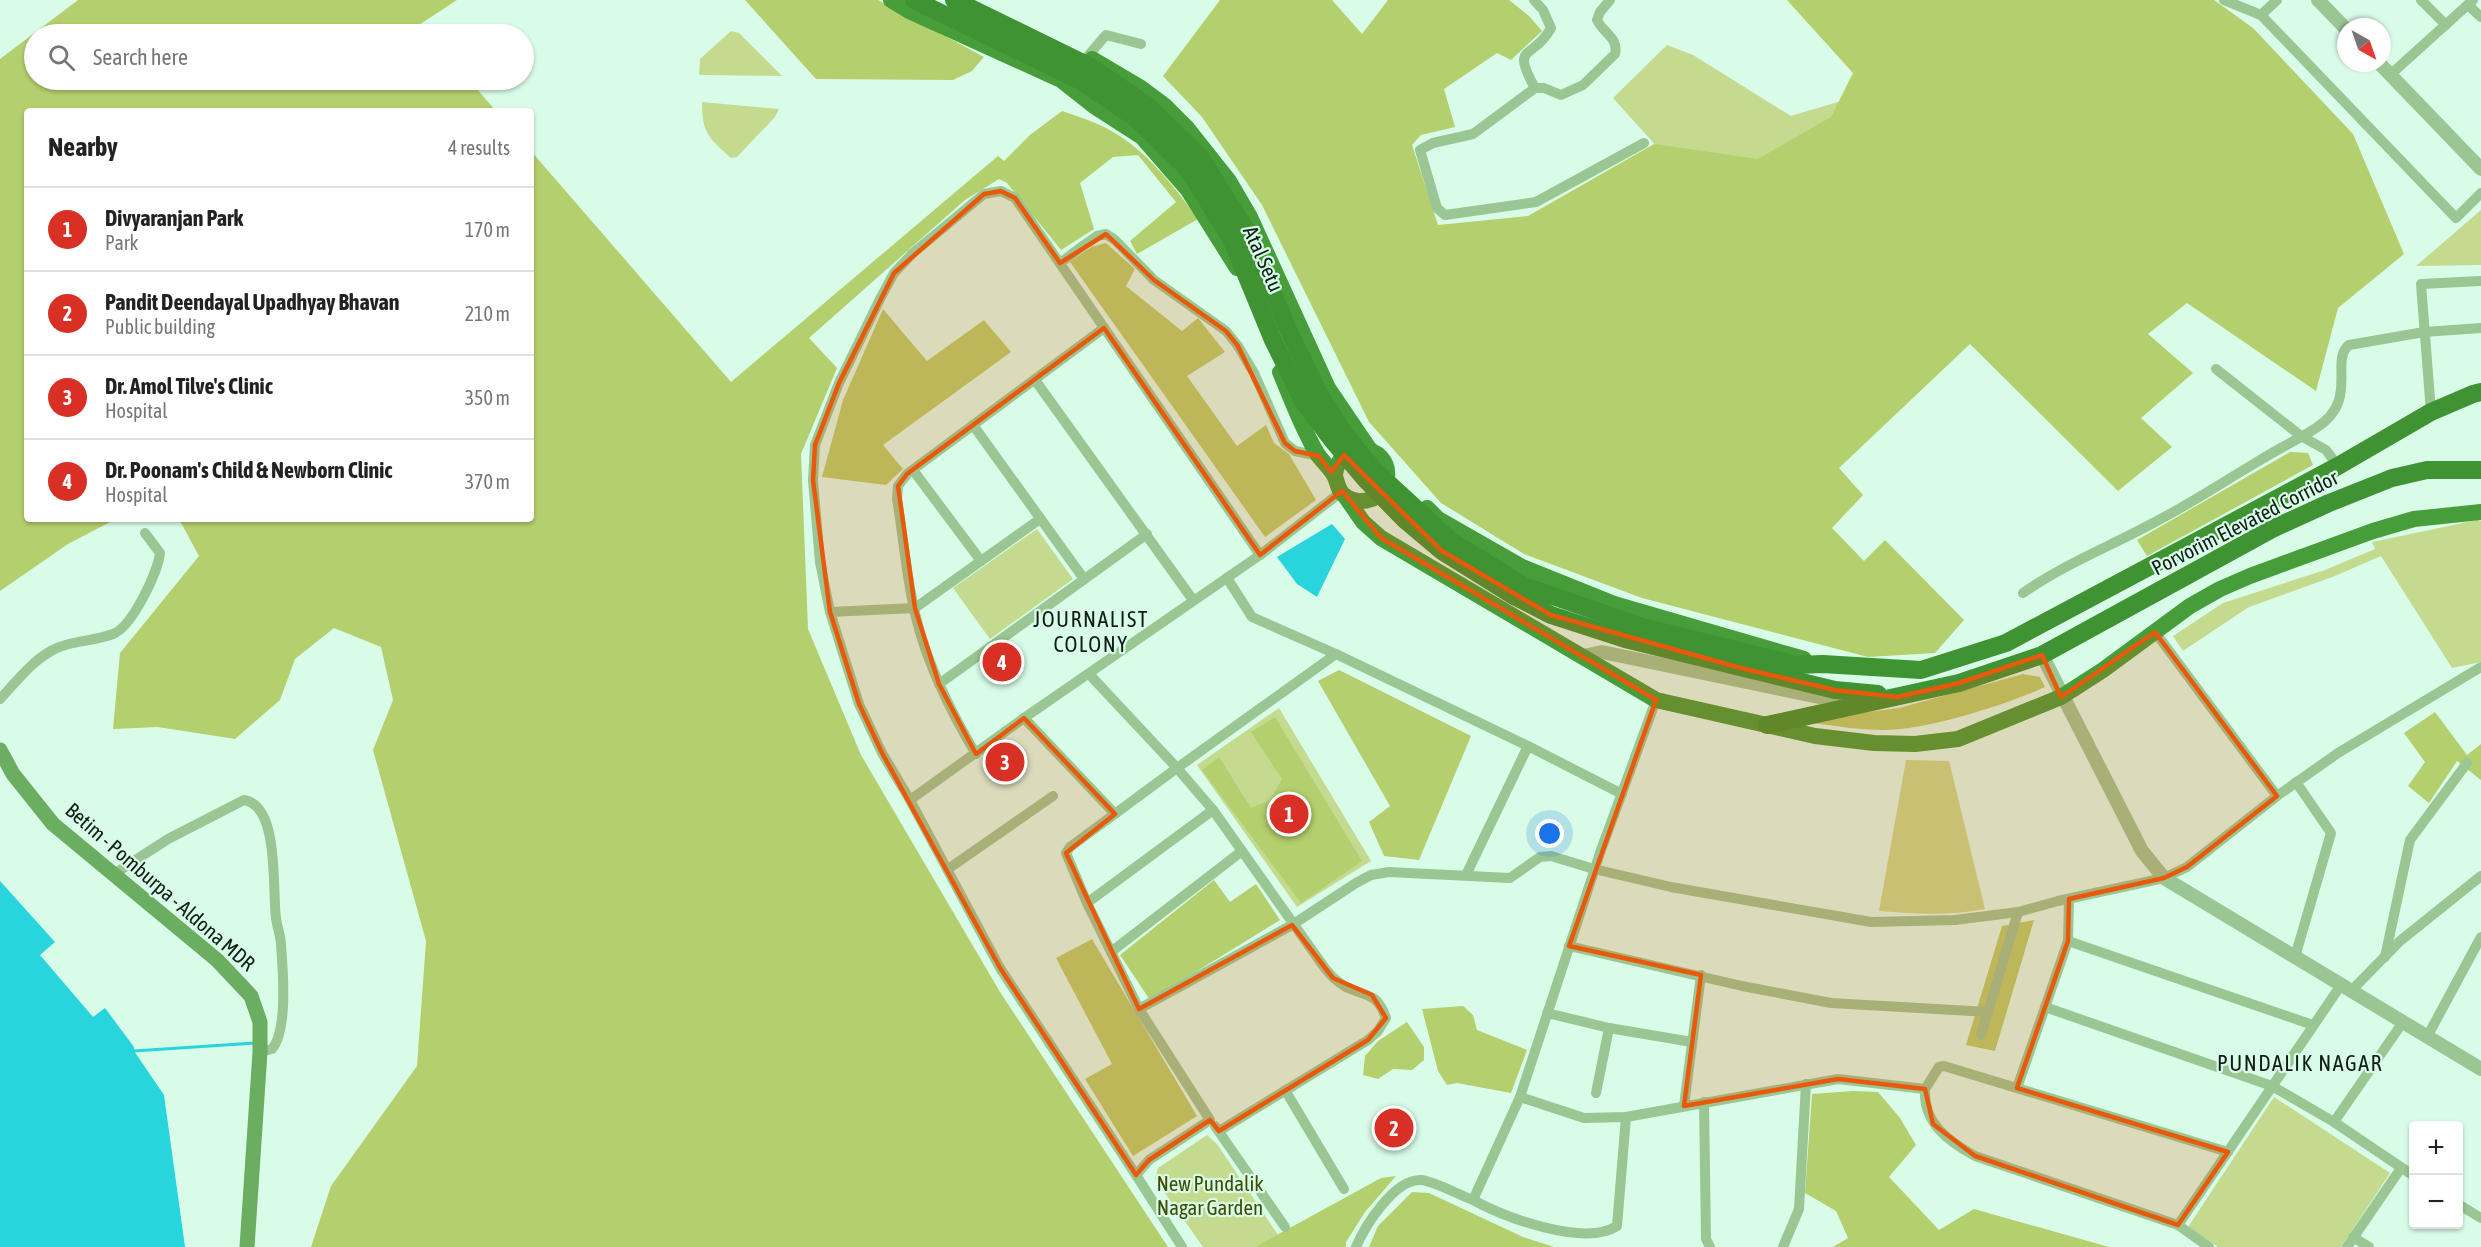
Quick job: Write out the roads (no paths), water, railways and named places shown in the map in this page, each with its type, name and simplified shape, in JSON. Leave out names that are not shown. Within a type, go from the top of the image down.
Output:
[{"type":"highway","name":"Atal Setu","points":[[914,0],[1081,81],[1137,119],[1187,168],[1231,238],[1273,340],[1304,401],[1333,441],[1365,479],[1404,519],[1434,545],[1519,591]]},
{"type":"highway","name":"Atal Setu","points":[[954,0],[1089,66],[1148,106],[1200,157],[1246,230],[1288,332],[1318,392],[1342,432],[1373,469],[1414,509],[1451,541],[1519,591]]},
{"type":"highway","points":[[1519,591],[1551,615],[1625,639],[1743,660],[1796,665],[1823,664],[1921,670],[2006,643],[2338,466],[2431,412],[2481,392]]},
{"type":"highway","name":"Porvorim Elevated Corridor","points":[[1767,725],[1959,683],[2042,655],[2272,529],[2329,503],[2392,478],[2427,470],[2481,470]]},
{"type":"highway","points":[[1743,660],[1844,691],[1898,697]]},
{"type":"main road","points":[[891,0],[909,11],[1061,80],[1094,106],[1142,137],[1188,190],[1237,268],[1299,417],[1319,456],[1363,522],[1380,538],[1512,615],[1563,648],[1583,656],[1656,700],[1815,736],[1874,743],[1915,744],[1958,738],[2061,697],[2103,670],[2190,606],[2220,590],[2340,543],[2414,519],[2481,512]]},
{"type":"main road","points":[[973,0],[1087,57],[1141,88],[1165,106],[1187,128],[1229,181],[1250,217],[1328,388],[1370,450],[1381,458],[1387,470],[1438,519],[1522,567],[1614,604],[1823,664]]},
{"type":"main road","points":[[1370,450],[1355,449],[1342,456],[1335,469],[1340,488],[1359,501],[1376,496],[1386,482],[1387,470]]},
{"type":"main road","name":"Betim - Pomburpa - Aldona MDR","points":[[0,750],[13,774],[53,824],[217,960],[251,996],[260,1022],[260,1052],[247,1247]]},
{"type":"street","points":[[1534,0],[1543,10],[1551,28],[1545,38],[1525,55],[1523,60],[1523,67],[1535,88]]},
{"type":"street","points":[[1610,0],[1600,12],[1597,20],[1600,27],[1617,46],[1615,54],[1583,85],[1561,95],[1544,88],[1535,88],[1473,134],[1433,143],[1420,150],[1437,208],[1445,214],[1536,202],[1644,143]]},
{"type":"street","points":[[2224,0],[2261,15],[2456,218],[2481,193]]},
{"type":"street","points":[[2261,15],[2277,0]]},
{"type":"street","points":[[2318,0],[2337,20]]},
{"type":"street","points":[[2421,0],[2446,25]]},
{"type":"street","points":[[2390,75],[2470,2],[2481,17]]},
{"type":"street","points":[[1087,57],[1106,35],[1141,44]]},
{"type":"street","points":[[2387,72],[2481,169]]},
{"type":"street","points":[[1182,1247],[1000,968],[948,869],[882,753],[860,704],[830,612],[820,562],[813,480],[815,445],[839,383],[894,273],[913,253],[984,194],[1001,191],[1015,198],[1260,555]]},
{"type":"street","points":[[1060,263],[1097,236],[1106,234],[1115,240],[1154,280],[1226,331],[1254,373],[1285,443],[1295,451],[1319,456]]},
{"type":"street","points":[[2431,412],[2421,284],[2481,281]]},
{"type":"street","points":[[976,754],[954,717],[924,644],[915,608],[897,499],[898,486],[913,470],[1104,328]]},
{"type":"street","points":[[2023,593],[2043,579],[2156,521],[2301,435],[2317,428],[2339,402],[2342,389],[2341,357],[2343,350],[2349,345],[2424,332],[2481,328]]},
{"type":"street","points":[[2216,369],[2301,435],[2326,450],[2338,466]]},
{"type":"street","points":[[1035,380],[1193,600]]},
{"type":"street","points":[[973,425],[1084,579]]},
{"type":"street","points":[[913,470],[981,561]]},
{"type":"street","points":[[910,800],[1024,718],[1260,555],[1340,488]]},
{"type":"street","points":[[830,612],[915,608],[1040,519]]},
{"type":"street","points":[[0,699],[30,667],[48,652],[64,645],[115,633],[124,627],[159,564],[160,552],[145,533]]},
{"type":"street","points":[[939,684],[1147,534]]},
{"type":"street","points":[[1227,578],[1252,617],[1336,654],[1622,794]]},
{"type":"street","points":[[2155,632],[2277,796]]},
{"type":"street","points":[[1583,656],[1602,652],[1819,697],[1832,696],[1844,691]]},
{"type":"street","points":[[1285,1227],[1210,1120],[1140,1009],[1087,903],[1066,853],[1070,847],[1177,768],[1336,654]]},
{"type":"street","points":[[2042,655],[2061,697],[2142,851],[2164,878],[2427,1037],[2480,1066]]},
{"type":"street","points":[[1140,1009],[1292,925],[1371,875],[1389,872],[1510,878],[1540,857],[1551,856],[1594,869],[1682,889],[1871,922],[1955,920],[2018,912],[2164,878],[2187,867],[2277,796],[2338,753],[2481,667]]},
{"type":"street","points":[[1089,674],[1213,810],[1292,925],[1334,978],[1345,986],[1372,995],[1381,1005],[1386,1018],[1378,1031],[1368,1040],[1219,1131]]},
{"type":"street","points":[[1473,1200],[1520,1096],[1594,869],[1656,700]]},
{"type":"street","points":[[1024,718],[1115,814]]},
{"type":"street","points":[[1466,875],[1528,746]]},
{"type":"street","points":[[2385,957],[2410,840],[2467,763]]},
{"type":"street","points":[[2295,957],[2331,833],[2296,782]]},
{"type":"street","points":[[948,869],[1053,796]]},
{"type":"street","points":[[114,874],[168,839],[244,800],[252,801],[259,809],[267,828],[275,868],[276,918],[281,943],[282,981],[280,1036],[272,1049],[260,1052]]},
{"type":"street","points":[[1087,903],[1213,810]]},
{"type":"street","points":[[1112,952],[1242,851]]},
{"type":"street","points":[[2178,1225],[2313,1025],[2346,988],[2481,876]]},
{"type":"street","points":[[2017,1088],[2068,941],[2069,899]]},
{"type":"street","points":[[1981,1035],[2018,912]]},
{"type":"street","points":[[2427,1037],[2481,938]]},
{"type":"street","points":[[2068,941],[2313,1025]]},
{"type":"street","points":[[1569,946],[1742,986],[1831,1003],[1989,1012]]},
{"type":"street","points":[[1684,1106],[1701,975]]},
{"type":"street","points":[[2045,1007],[2272,1086],[2334,1122],[2412,1175]]},
{"type":"street","points":[[1547,1013],[1609,1028],[1692,1042]]},
{"type":"street","points":[[2334,1122],[2403,1022]]},
{"type":"street","points":[[1596,1093],[1609,1028]]},
{"type":"street","points":[[2209,1247],[2178,1225],[1975,1156],[1954,1144],[1933,1124],[1924,1100],[1925,1089],[1939,1067],[1944,1066],[2228,1152]]},
{"type":"street","points":[[1520,1096],[1584,1118],[1626,1117],[1838,1079],[1925,1089]]},
{"type":"street","points":[[1783,1247],[1799,1209],[1806,1084]]},
{"type":"street","points":[[1285,1090],[1344,1189]]},
{"type":"street","points":[[1704,1102],[1706,1239],[1710,1247]]},
{"type":"street","points":[[1356,1247],[1364,1228],[1394,1192],[1408,1182],[1422,1180],[1473,1200],[1511,1220],[1568,1237],[1606,1241],[1617,1226],[1626,1117]]},
{"type":"street","points":[[1136,1175],[1149,1160],[1210,1120]]},
{"type":"street","points":[[2369,1247],[2350,1242],[2402,1168]]},
{"type":"street","points":[[2463,1207],[2481,1218]]},
{"type":"water","points":[[1332,524],[1345,539],[1317,597],[1297,584],[1277,557]]},
{"type":"water","points":[[0,881],[55,942],[40,955],[93,1017],[105,1008],[134,1047],[134,1051],[164,1095],[185,1247],[0,1247]]},
{"type":"waterway","points":[[134,1051],[255,1043]]},
{"type":"place","name":"Dr. Poonam's Child & Newborn Clinic","points":[[1002,662]]},
{"type":"place","name":"Dr. Amol Tilve's Clinic","points":[[1005,762]]},
{"type":"place","name":"Divyaranjan Park","points":[[1289,814]]},
{"type":"place","name":"Pandit Deendayal Upadhyay Bhavan","points":[[1394,1128]]},
{"type":"district","name":"JOURNALIST COLONY","points":[[1091,632]]},
{"type":"district","name":"PUNDALIK NAGAR","points":[[2300,1063]]},
{"type":"park label","name":"New Pundalik Nagar Garden","points":[[1210,1196]]}]
